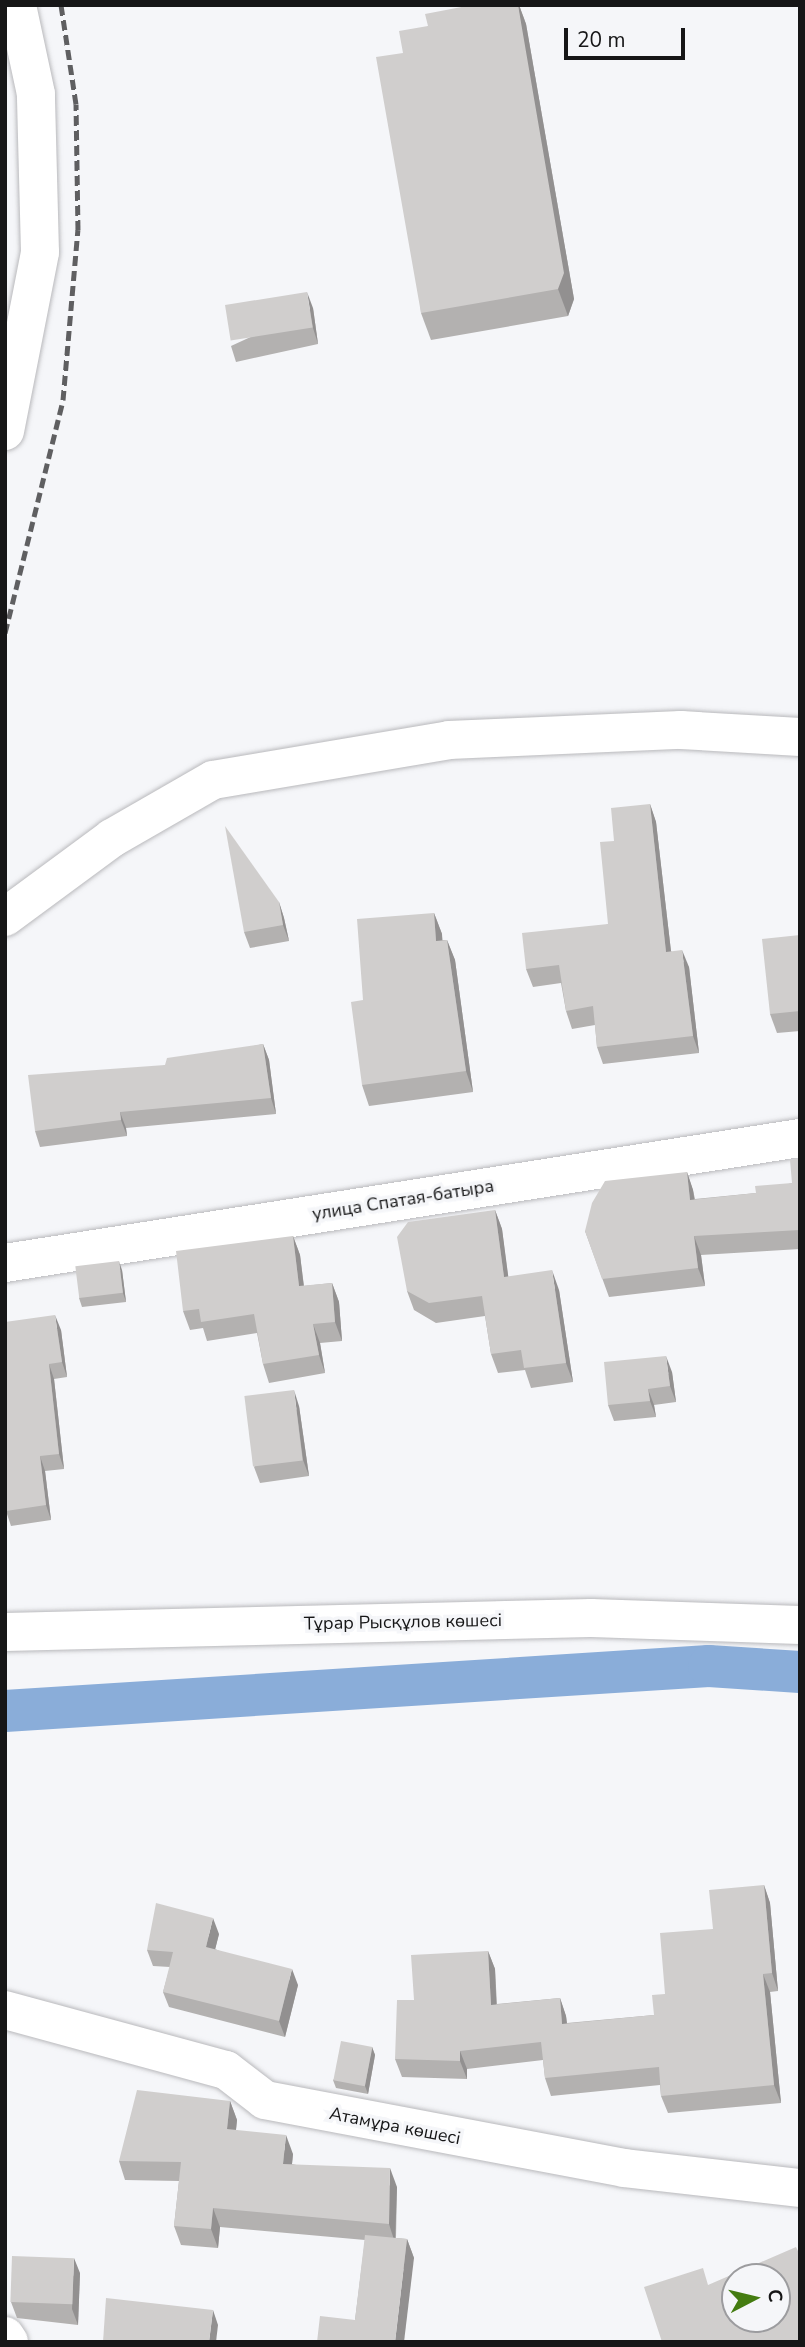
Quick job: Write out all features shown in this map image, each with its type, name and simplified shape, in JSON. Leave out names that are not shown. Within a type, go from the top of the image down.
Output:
[{"type":"street","points":[[5,431],[40,252],[36,94],[17,5]]},
{"type":"street","points":[[5,917],[112,838],[212,780],[449,740],[681,730],[800,737]]},
{"type":"street","name":"улица Спатая-батыра","points":[[5,1263],[800,1138]]},
{"type":"street","name":"Тұрар Рысқұлов көшесі","points":[[5,1632],[591,1618],[800,1625]]},
{"type":"street","name":"Атамұра көшесі","points":[[5,2010],[226,2070],[265,2100],[624,2168],[800,2188]]},
{"type":"street","points":[[5,2336],[9,2342]]},
{"type":"building","points":[[472,5],[518,5],[564,273],[558,289],[421,313],[376,57],[403,53],[399,31],[428,26],[425,14]]},
{"type":"building","points":[[307,292],[313,328],[231,341],[225,305]]},
{"type":"building","points":[[650,804],[666,952],[682,950],[693,1036],[597,1047],[593,1006],[566,1011],[559,965],[526,969],[522,933],[608,924],[600,842],[614,841],[611,808]]},
{"type":"building","points":[[225,826],[279,902],[283,925],[244,932]]},
{"type":"building","points":[[434,913],[436,941],[447,940],[466,1071],[362,1085],[351,1002],[363,1000],[357,919]]},
{"type":"building","points":[[800,935],[800,1011],[770,1014],[762,939]]},
{"type":"building","points":[[263,1044],[271,1098],[120,1112],[121,1120],[35,1131],[28,1075],[165,1065],[167,1058]]},
{"type":"building","points":[[800,1159],[800,1230],[694,1236],[698,1268],[602,1279],[585,1231],[592,1203],[605,1181],[687,1172],[690,1200],[756,1193],[755,1186],[792,1183],[790,1160]]},
{"type":"building","points":[[495,1210],[504,1277],[552,1270],[566,1363],[524,1368],[521,1350],[491,1354],[482,1296],[429,1303],[407,1291],[397,1237],[408,1222]]},
{"type":"building","points":[[293,1236],[299,1286],[332,1283],[335,1322],[313,1324],[319,1355],[263,1364],[254,1314],[201,1322],[199,1309],[183,1311],[176,1251]]},
{"type":"building","points":[[119,1261],[123,1293],[79,1298],[75,1266]]},
{"type":"building","points":[[55,1315],[62,1362],[49,1364],[59,1454],[40,1456],[46,1505],[6,1511],[5,1322]]},
{"type":"building","points":[[666,1356],[670,1386],[648,1389],[650,1401],[608,1405],[604,1362]]},
{"type":"building","points":[[294,1390],[303,1460],[253,1467],[244,1396]]},
{"type":"building","points":[[764,1885],[772,1973],[763,1974],[774,2085],[661,2096],[659,2067],[545,2078],[541,2042],[460,2051],[460,2061],[395,2059],[397,2000],[414,2000],[411,1955],[488,1951],[491,2005],[560,1998],[562,2024],[654,2015],[652,1995],[665,1994],[660,1933],[713,1929],[709,1890]]},
{"type":"building","points":[[156,1903],[213,1918],[206,1947],[292,1969],[279,2021],[163,1992],[173,1952],[147,1950]]},
{"type":"building","points":[[341,2041],[372,2047],[365,2086],[333,2080]]},
{"type":"building","points":[[137,2090],[230,2101],[227,2129],[286,2135],[283,2164],[390,2168],[389,2224],[213,2208],[211,2229],[174,2226],[181,2162],[119,2161]]},
{"type":"building","points":[[365,2235],[407,2239],[395,2342],[317,2342],[320,2316],[355,2320]]},
{"type":"building","points":[[796,2247],[800,2255],[800,2342],[662,2342],[644,2287],[703,2268],[708,2285],[721,2279],[721,2333],[791,2333],[791,2263],[759,2263]]},
{"type":"building","points":[[12,2256],[74,2258],[72,2304],[10,2302]]},
{"type":"building","points":[[106,2298],[213,2310],[209,2342],[103,2342]]},
{"type":"waterway","points":[[5,1711],[709,1666],[800,1672]]},
{"type":"railway","points":[[5,633],[63,400],[78,230],[76,104],[61,5]]}]
